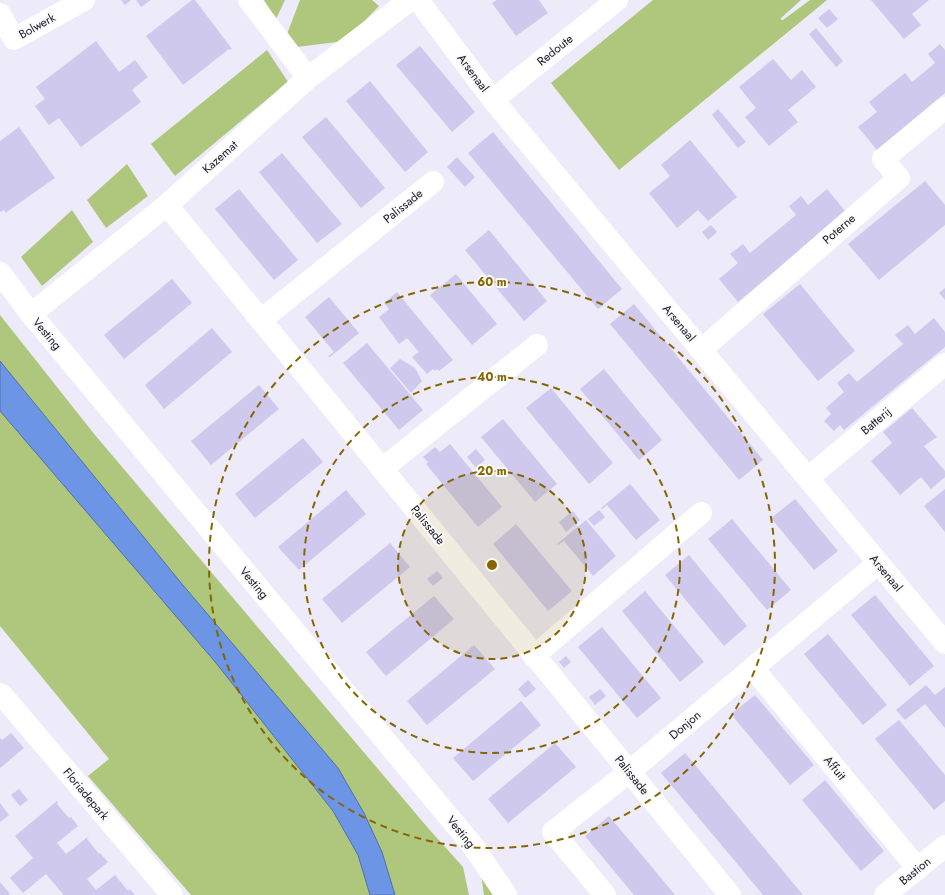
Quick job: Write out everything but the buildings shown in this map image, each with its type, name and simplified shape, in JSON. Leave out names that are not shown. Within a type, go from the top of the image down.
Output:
[{"type":"street","name":"Bolwerk","points":[[0,14],[14,39],[84,0]]},
{"type":"street","points":[[249,0],[308,78]]},
{"type":"street","name":"Kazemat","points":[[31,314],[168,205],[308,78],[410,0]]},
{"type":"street","name":"Arsenaal","points":[[418,0],[493,100],[878,563],[941,632]]},
{"type":"street","name":"Redoute","points":[[493,100],[616,0]]},
{"type":"street","name":"Poterne","points":[[701,350],[899,178],[883,159],[945,108]]},
{"type":"street","name":"Palissade","points":[[261,320],[433,182]]},
{"type":"street","name":"Palissade","points":[[168,205],[730,895]]},
{"type":"street","name":"Vesting","points":[[0,273],[31,314],[473,846],[506,895]]},
{"type":"street","points":[[382,469],[537,345]]},
{"type":"street","name":"Batterij","points":[[808,478],[945,364]]},
{"type":"street","points":[[534,656],[701,513]]},
{"type":"street","name":"Donjon","points":[[605,895],[553,832],[629,772],[878,563]]},
{"type":"street","name":"Affuit","points":[[753,668],[918,869]]},
{"type":"street","name":"Floriadepark","points":[[0,694],[172,895]]},
{"type":"street","name":"Bastion","points":[[885,895],[945,846]]},
{"type":"green space","points":[[264,0],[285,0],[276,19]]},
{"type":"green space","points":[[300,0],[372,0],[379,6],[345,41],[297,47],[287,34]]},
{"type":"green space","points":[[653,0],[801,0],[780,19],[783,20],[810,0],[827,0],[619,170],[551,83]]},
{"type":"green space","points":[[267,50],[288,82],[175,176],[151,144]]},
{"type":"green space","points":[[127,164],[148,196],[106,228],[87,200]]},
{"type":"green space","points":[[72,210],[93,242],[42,286],[21,257]]},
{"type":"green space","points":[[0,315],[95,435],[428,828],[463,867],[469,895],[191,895],[88,776],[109,759],[0,626]]},
{"type":"green space","points":[[481,874],[497,895],[484,895]]},
{"type":"water","points":[[0,361],[182,584],[338,768],[364,813],[382,852],[395,895],[370,895],[358,855],[333,811],[216,663],[0,411]]}]
